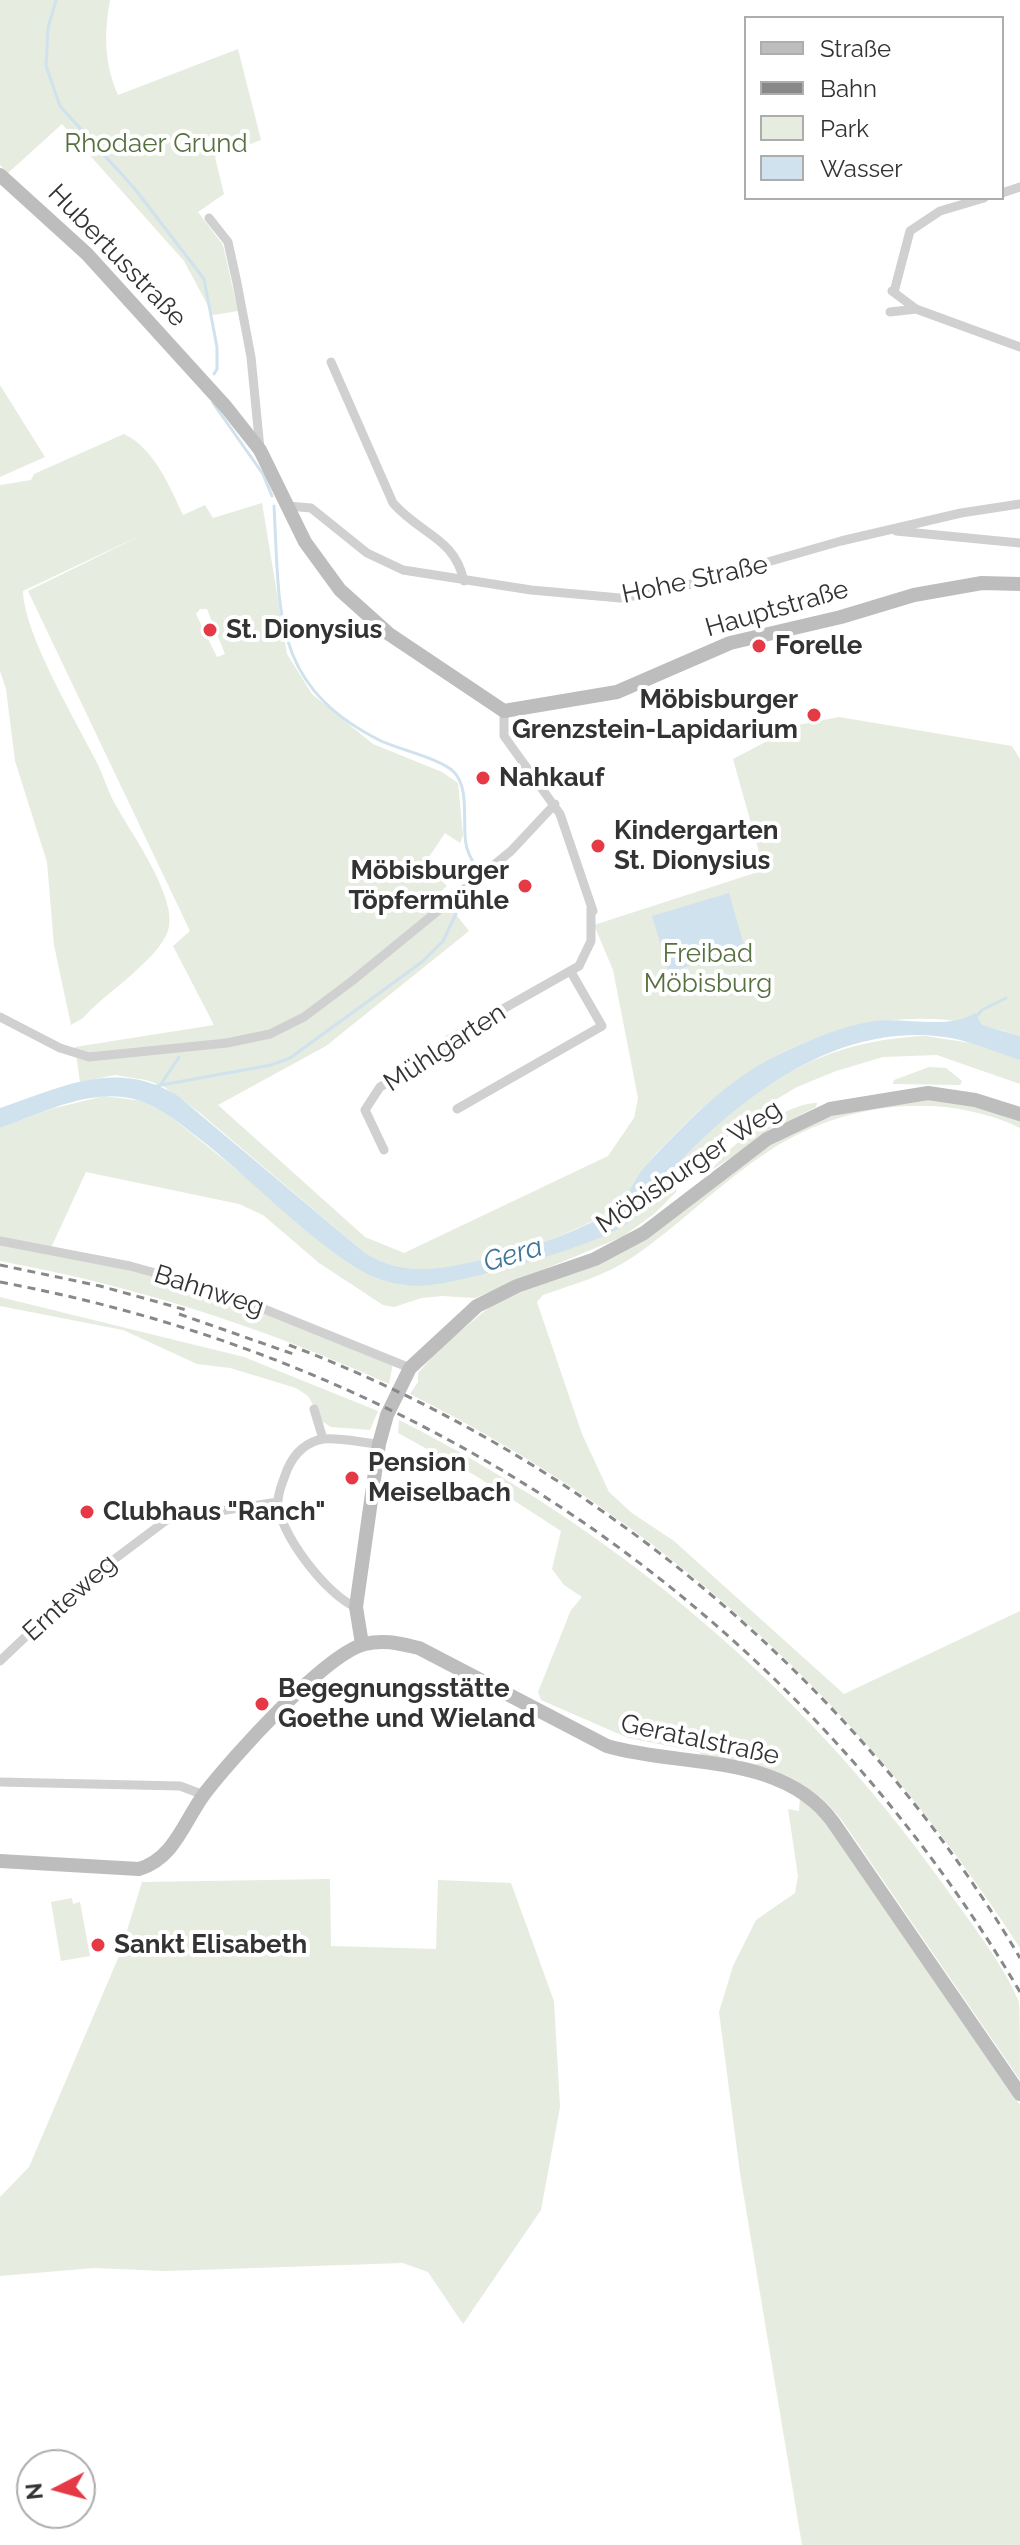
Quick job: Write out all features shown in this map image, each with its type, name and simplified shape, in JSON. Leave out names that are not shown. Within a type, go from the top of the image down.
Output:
[{"type":"street","name":"Hubertusstraße","points":[[0,175],[87,254],[156,333],[196,373],[260,450],[321,567],[366,618],[504,711]]},
{"type":"street","points":[[977,200],[940,211],[910,231],[893,292],[916,309],[1020,347]]},
{"type":"street","points":[[209,218],[228,242],[241,298],[260,450]]},
{"type":"street","points":[[890,312],[916,309]]},
{"type":"street","points":[[1005,341],[1020,337]]},
{"type":"street","points":[[331,362],[393,503],[408,521],[448,545],[459,559],[464,581]]},
{"type":"street","name":"Hohe Straße","points":[[288,506],[311,508],[367,553],[403,570],[464,581],[620,598],[670,590],[961,513],[1020,504]]},
{"type":"street","points":[[893,530],[1020,543]]},
{"type":"street","name":"Hauptstraße","points":[[504,711],[617,692],[730,643],[841,617],[914,595],[982,583],[1020,584]]},
{"type":"street","points":[[457,1109],[602,1026],[571,972],[588,953],[594,913],[565,822],[504,736],[504,711]]},
{"type":"street","points":[[0,1017],[60,1048],[89,1057],[252,1040],[285,1027],[352,981],[511,851],[555,804]]},
{"type":"street","name":"Mühlgarten","points":[[384,1150],[365,1110],[380,1087],[441,1052],[448,1040],[571,972]]},
{"type":"street","name":"Möbisburger Weg","points":[[362,1644],[356,1607],[379,1444],[387,1415],[410,1368],[477,1306],[517,1286],[595,1259],[644,1233],[742,1156],[796,1122],[854,1103],[928,1093],[975,1100],[1020,1114]]},
{"type":"street","name":"Bahnweg","points":[[0,1241],[130,1266],[217,1290],[410,1368]]},
{"type":"street","points":[[314,1409],[323,1439]]},
{"type":"street","points":[[356,1607],[347,1604],[318,1576],[300,1552],[283,1521],[278,1502],[293,1457],[304,1447],[323,1439],[379,1444]]},
{"type":"street","name":"Ernteweg","points":[[0,1661],[80,1585],[168,1519],[278,1502]]},
{"type":"street","name":"Geratalstraße","points":[[362,1644],[382,1641],[419,1648],[607,1746],[635,1754],[766,1774],[804,1792],[833,1822],[1020,2094]]},
{"type":"street","points":[[0,1861],[139,1869],[162,1859],[204,1795],[271,1718],[305,1687],[362,1644]]},
{"type":"street","points":[[0,1782],[180,1786],[204,1795]]},
{"type":"green space","name":"Rhodaer Grund","points":[[0,0],[110,0],[106,48],[118,95],[238,49],[261,140],[215,157],[224,194],[198,212],[223,245],[238,311],[213,315],[184,261],[62,124],[8,173],[0,165]]},
{"type":"green space","points":[[0,385],[45,457],[0,477]]},
{"type":"green space","name":"Freibad Möbisburg","points":[[124,434],[135,440],[152,458],[183,515],[205,505],[213,518],[262,503],[287,654],[312,694],[373,744],[442,772],[458,783],[463,835],[460,843],[445,833],[425,863],[447,886],[439,893],[469,931],[326,1046],[218,1105],[365,1237],[404,1253],[608,1156],[634,1118],[638,1098],[613,970],[594,925],[764,870],[733,759],[798,725],[839,717],[1012,746],[1020,759],[1020,1036],[973,1024],[927,1019],[882,1021],[838,1030],[796,1046],[756,1068],[718,1095],[653,1157],[621,1202],[578,1228],[524,1249],[442,1268],[399,1267],[365,1253],[200,1113],[163,1086],[115,1075],[80,1082],[75,1047],[214,1025],[173,946],[190,931],[28,591],[150,531],[23,591],[41,653],[115,803],[153,868],[170,918],[168,931],[153,954],[83,1018],[71,1025],[54,945],[47,862],[15,761],[6,689],[0,671],[0,485],[31,480],[34,474]],"holes":[[[200,609],[207,609],[225,654],[217,657],[196,614]]]},
{"type":"green space","points":[[925,1036],[971,1043],[1020,1060],[1020,1084],[937,1055],[883,1057],[797,1087],[765,1106],[701,1159],[688,1179],[669,1171],[726,1118],[783,1076],[847,1048]]},
{"type":"green space","points":[[929,1067],[946,1068],[962,1081],[960,1085],[893,1084],[894,1080]]},
{"type":"green space","points":[[104,1096],[143,1101],[165,1112],[361,1270],[402,1285],[562,1249],[605,1235],[622,1227],[656,1192],[665,1177],[677,1182],[676,1192],[654,1214],[622,1237],[475,1298],[422,1298],[394,1307],[383,1305],[319,1263],[263,1215],[239,1204],[86,1172],[50,1250],[216,1292],[393,1363],[389,1384],[294,1344],[198,1310],[100,1283],[0,1261],[0,1128],[51,1109]]},
{"type":"green space","points":[[928,1098],[952,1101],[1020,1120],[1020,1128],[989,1116],[925,1106],[892,1107],[828,1122],[797,1135],[751,1163],[623,1263],[590,1279],[543,1295],[537,1302],[582,1434],[609,1492],[632,1513],[674,1541],[844,1694],[1020,1611],[1020,1948],[960,1860],[895,1778],[827,1701],[753,1629],[675,1562],[592,1501],[504,1445],[410,1394],[418,1382],[418,1373],[443,1345],[497,1301],[567,1275],[769,1143],[831,1114]]},
{"type":"green space","points":[[817,1103],[816,1107],[773,1129],[712,1170],[731,1149],[759,1127],[790,1110]]},
{"type":"green space","points":[[0,1297],[244,1357],[378,1411],[370,1430],[331,1427],[323,1422],[308,1396],[296,1388],[230,1368],[197,1364],[123,1330],[0,1306]]},
{"type":"green space","points":[[399,1420],[555,1510],[628,1562],[698,1617],[764,1677],[827,1741],[885,1808],[1004,1972],[1019,2002],[1020,2080],[841,1819],[812,1790],[760,1766],[700,1756],[700,1752],[628,1738],[541,1700],[538,1692],[571,1610],[582,1597],[564,1585],[552,1569],[561,1531],[476,1476],[398,1433]]},
{"type":"green space","points":[[800,1797],[828,1825],[1020,2105],[1020,2545],[802,2545],[740,2173],[719,2012],[733,1966],[756,1920],[795,1893],[798,1876],[788,1809],[799,1811]]},
{"type":"green space","points":[[330,1879],[331,1946],[436,1949],[438,1880],[511,1883],[554,2001],[560,2107],[541,2210],[463,2324],[428,2272],[403,2263],[166,2271],[94,2268],[0,2276],[0,2197],[29,2167],[119,1956],[142,1882]]},
{"type":"green space","points":[[72,1898],[73,1904],[80,1902],[90,1956],[61,1961],[51,1902]]},
{"type":"water","points":[[729,893],[745,949],[669,972],[652,916]]},
{"type":"water","name":"Gera","points":[[975,1013],[982,1025],[1020,1036],[1020,1060],[951,1038],[912,1035],[875,1039],[839,1049],[804,1064],[741,1106],[685,1156],[626,1224],[588,1243],[531,1261],[430,1285],[412,1286],[376,1278],[338,1256],[187,1129],[143,1102],[122,1097],[91,1098],[0,1128],[0,1108],[67,1085],[111,1078],[133,1079],[155,1085],[178,1096],[365,1253],[399,1267],[441,1268],[526,1248],[584,1226],[606,1214],[621,1203],[644,1167],[724,1089],[759,1065],[801,1044],[862,1023],[887,1020],[952,1021]]},
{"type":"waterway","points":[[56,0],[48,28],[46,66],[60,106],[135,189],[204,279],[217,347],[217,369],[214,374]]},
{"type":"waterway","points":[[213,403],[263,474],[272,496]]},
{"type":"waterway","points":[[274,506],[281,613],[288,643],[300,671],[319,696],[345,720],[381,741],[430,759],[454,772],[462,787],[466,844],[475,867]]},
{"type":"waterway","points":[[156,1086],[271,1065],[290,1058],[422,962],[443,941],[456,914]]},
{"type":"waterway","points":[[976,1017],[982,1010],[1006,998]]},
{"type":"waterway","points":[[161,1084],[179,1057]]},
{"type":"railway","points":[[0,1265],[100,1286],[190,1311]]},
{"type":"railway","points":[[0,1282],[158,1320],[310,1374],[453,1442],[588,1526],[713,1623],[827,1733],[930,1857],[1020,1992]]},
{"type":"railway","points":[[179,1314],[296,1355]]},
{"type":"railway","points":[[289,1345],[400,1392],[507,1450],[609,1516],[706,1590],[796,1673],[879,1762],[954,1857],[1020,1958]]},
{"type":"place","name":"St. Dionysius","points":[[210,630]]},
{"type":"place","name":"Forelle","points":[[759,646]]},
{"type":"place","name":"Möbisburger Grenzstein-Lapidarium","points":[[814,715]]},
{"type":"place","name":"Nahkauf","points":[[483,778]]},
{"type":"place","name":"Kindergarten St. Dionysius","points":[[598,846]]},
{"type":"place","name":"Möbisburger Töpfermühle","points":[[525,886]]},
{"type":"place","name":"Pension Meiselbach","points":[[352,1478]]},
{"type":"place","name":"Clubhaus \"Ranch\"","points":[[87,1512]]},
{"type":"place","name":"Begegnungsstätte Goethe und Wieland","points":[[262,1704]]},
{"type":"place","name":"Sankt Elisabeth","points":[[98,1945]]}]
